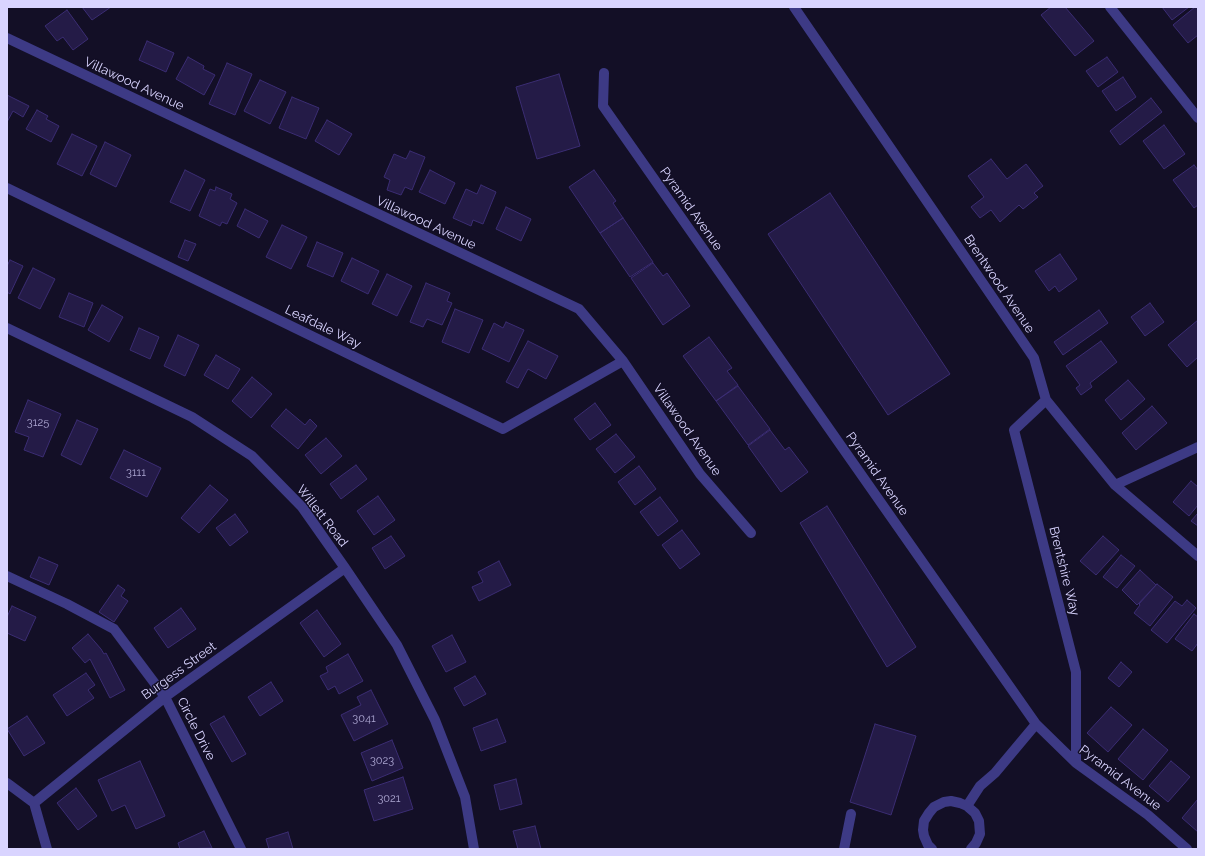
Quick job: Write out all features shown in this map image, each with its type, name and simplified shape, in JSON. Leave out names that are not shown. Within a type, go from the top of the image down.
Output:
[{"type":"street","name":"Brentwood Avenue","points":[[794,7],[1034,358],[1046,400],[1115,486],[1198,556]]},
{"type":"street","points":[[1110,7],[1198,118]]},
{"type":"street","name":"Villawood Avenue","points":[[7,38],[579,309],[623,361],[700,474],[751,533]]},
{"type":"street","name":"Pyramid Avenue","points":[[604,73],[603,106],[1036,724],[1076,763],[1148,815],[1182,847]]},
{"type":"street","name":"Leafdale Way","points":[[7,188],[503,430],[623,361]]},
{"type":"street","name":"Willett Road","points":[[7,328],[192,417],[252,456],[302,507],[397,645],[435,720],[465,797],[474,849]]},
{"type":"street","name":"Brentshire Way","points":[[1046,400],[1014,430],[1076,672],[1076,763]]},
{"type":"street","points":[[1115,486],[1198,447]]},
{"type":"street","name":"Burgess Street","points":[[34,803],[165,697],[345,568]]},
{"type":"street","name":"Circle Drive","points":[[7,576],[67,604],[114,629],[165,697],[241,849]]},
{"type":"street","points":[[967,806],[980,786],[995,773],[1036,724]]},
{"type":"street","points":[[7,783],[34,803],[47,849]]},
{"type":"street","points":[[932,849],[928,845],[924,836],[924,822],[934,807],[944,802],[960,803],[967,806],[974,813],[979,822],[980,834],[976,844],[971,849]]},
{"type":"street","points":[[844,849],[851,814]]},
{"type":"building","points":[[82,7],[111,7],[92,20]]},
{"type":"building","points":[[1051,7],[1065,7],[1094,41],[1075,56],[1041,15]]},
{"type":"building","points":[[1162,7],[1189,7],[1172,20]]},
{"type":"building","points":[[1195,7],[1198,7],[1198,35],[1188,43],[1173,25]]},
{"type":"building","points":[[67,10],[88,39],[73,50],[63,37],[57,41],[45,26]]},
{"type":"building","points":[[147,41],[174,53],[166,72],[139,60]]},
{"type":"building","points":[[188,57],[204,66],[203,69],[215,75],[204,95],[176,79]]},
{"type":"building","points":[[1107,57],[1118,72],[1098,87],[1086,71]]},
{"type":"building","points":[[227,63],[252,74],[235,115],[209,104]]},
{"type":"building","points":[[559,74],[580,146],[537,159],[516,87]]},
{"type":"building","points":[[1123,77],[1136,97],[1116,111],[1102,91]]},
{"type":"building","points":[[260,80],[286,92],[270,124],[244,111]]},
{"type":"building","points":[[7,95],[29,106],[23,117],[13,111],[7,122]]},
{"type":"building","points":[[292,97],[319,108],[306,139],[279,128]]},
{"type":"building","points":[[1151,98],[1162,112],[1120,145],[1110,131]]},
{"type":"building","points":[[37,110],[48,116],[46,119],[59,126],[51,142],[26,129]]},
{"type":"building","points":[[327,120],[352,134],[339,155],[315,141]]},
{"type":"building","points":[[1164,125],[1185,154],[1164,169],[1143,141]]},
{"type":"building","points":[[72,134],[97,146],[82,176],[57,164]]},
{"type":"building","points":[[105,142],[131,155],[116,187],[90,174]]},
{"type":"building","points":[[410,151],[425,157],[412,190],[405,187],[401,195],[387,190],[390,180],[384,177],[394,154],[406,159]]},
{"type":"building","points":[[991,159],[1007,179],[1026,164],[1043,186],[1034,193],[1038,197],[1023,209],[1019,205],[1000,222],[991,210],[980,218],[971,207],[984,197],[968,176]]},
{"type":"building","points":[[1194,165],[1198,170],[1198,205],[1194,208],[1173,180]]},
{"type":"building","points":[[185,170],[205,180],[190,211],[170,202]]},
{"type":"building","points":[[430,170],[455,183],[445,204],[419,192]]},
{"type":"building","points":[[594,170],[616,201],[613,203],[623,218],[600,233],[569,187]]},
{"type":"building","points":[[481,185],[496,192],[483,224],[473,220],[471,226],[453,218],[466,189],[477,194]]},
{"type":"building","points":[[216,187],[232,194],[230,199],[237,203],[227,224],[222,222],[220,226],[199,216],[210,189],[215,191]]},
{"type":"building","points":[[830,193],[950,374],[888,415],[768,234]]},
{"type":"building","points":[[506,207],[531,219],[521,241],[496,229]]},
{"type":"building","points":[[245,209],[268,221],[259,238],[237,226]]},
{"type":"building","points":[[623,218],[653,262],[630,277],[600,233]]},
{"type":"building","points":[[282,225],[307,237],[291,269],[266,257]]},
{"type":"building","points":[[185,240],[196,244],[188,261],[178,257]]},
{"type":"building","points":[[317,242],[343,253],[333,277],[307,266]]},
{"type":"building","points":[[1060,254],[1077,279],[1059,292],[1055,286],[1049,291],[1035,271]]},
{"type":"building","points":[[352,258],[379,271],[368,294],[341,281]]},
{"type":"building","points":[[10,260],[23,266],[10,294],[7,292],[7,266]]},
{"type":"building","points":[[653,263],[663,276],[667,273],[690,306],[663,325],[631,278]]},
{"type":"building","points":[[33,268],[55,279],[40,309],[18,298]]},
{"type":"building","points":[[387,274],[412,286],[397,316],[372,304]]},
{"type":"building","points":[[426,283],[450,293],[447,301],[452,303],[442,325],[427,319],[423,327],[410,322]]},
{"type":"building","points":[[69,293],[93,303],[84,327],[59,317]]},
{"type":"building","points":[[1150,303],[1164,322],[1145,336],[1131,317]]},
{"type":"building","points":[[102,305],[123,317],[109,342],[88,330]]},
{"type":"building","points":[[455,309],[483,320],[469,353],[442,342]]},
{"type":"building","points":[[1099,310],[1108,323],[1063,355],[1054,342]]},
{"type":"building","points":[[1198,320],[1198,357],[1187,367],[1168,345]]},
{"type":"building","points":[[506,322],[524,330],[509,362],[482,349],[494,323],[503,328]]},
{"type":"building","points":[[139,328],[159,337],[150,359],[130,350]]},
{"type":"building","points":[[178,335],[199,345],[185,376],[164,366]]},
{"type":"building","points":[[709,337],[732,368],[727,371],[738,385],[716,401],[683,356]]},
{"type":"building","points":[[528,341],[558,356],[546,379],[528,369],[518,388],[506,382]]},
{"type":"building","points":[[1101,341],[1117,362],[1090,383],[1092,387],[1081,395],[1076,388],[1080,385],[1066,366]]},
{"type":"building","points":[[216,355],[240,369],[228,389],[204,375]]},
{"type":"building","points":[[252,377],[272,394],[251,418],[232,401]]},
{"type":"building","points":[[1128,380],[1145,399],[1121,420],[1105,400]]},
{"type":"building","points":[[738,386],[770,429],[748,445],[716,401]]},
{"type":"building","points":[[28,400],[61,414],[43,457],[24,450],[29,437],[15,432]]},
{"type":"building","points":[[595,403],[611,425],[590,440],[574,419]]},
{"type":"building","points":[[1152,406],[1167,423],[1136,450],[1122,433]]},
{"type":"building","points":[[286,409],[305,425],[310,419],[317,426],[298,449],[271,426]]},
{"type":"building","points":[[77,420],[98,429],[81,465],[61,455]]},
{"type":"building","points":[[770,430],[785,450],[789,447],[808,472],[781,492],[748,446]]},
{"type":"building","points":[[616,434],[635,457],[615,473],[596,449]]},
{"type":"building","points":[[326,438],[342,456],[321,474],[305,455]]},
{"type":"building","points":[[124,450],[161,468],[147,497],[110,478]]},
{"type":"building","points":[[356,465],[367,479],[341,499],[330,484]]},
{"type":"building","points":[[639,466],[656,489],[635,505],[618,482]]},
{"type":"building","points":[[1191,481],[1198,487],[1198,505],[1189,516],[1173,502]]},
{"type":"building","points":[[210,485],[228,500],[199,533],[181,518]]},
{"type":"building","points":[[378,496],[395,520],[374,535],[357,511]]},
{"type":"building","points":[[660,497],[678,521],[658,536],[640,512]]},
{"type":"building","points":[[827,506],[916,647],[887,667],[800,523]]},
{"type":"building","points":[[1198,513],[1198,526],[1191,521]]},
{"type":"building","points":[[235,514],[248,532],[230,546],[216,528]]},
{"type":"building","points":[[682,530],[700,554],[680,569],[662,545]]},
{"type":"building","points":[[391,536],[405,556],[385,569],[372,548]]},
{"type":"building","points":[[1103,536],[1119,550],[1096,575],[1080,561]]},
{"type":"building","points":[[1121,555],[1135,566],[1117,588],[1103,577]]},
{"type":"building","points":[[39,557],[58,565],[49,585],[30,577]]},
{"type":"building","points":[[499,561],[511,585],[479,601],[472,587],[483,582],[478,572]]},
{"type":"building","points":[[1140,570],[1156,585],[1137,605],[1122,590]]},
{"type":"building","points":[[1157,584],[1173,597],[1150,626],[1134,613],[1140,605],[1139,604]]},
{"type":"building","points":[[118,585],[125,590],[121,596],[128,601],[114,622],[99,612]]},
{"type":"building","points":[[1187,600],[1196,608],[1167,643],[1151,630],[1175,601],[1182,606]]},
{"type":"building","points":[[12,606],[36,617],[25,641],[7,633],[7,617]]},
{"type":"building","points":[[181,608],[196,629],[168,648],[154,628]]},
{"type":"building","points":[[317,610],[341,644],[324,657],[300,623]]},
{"type":"building","points":[[1194,614],[1198,617],[1198,643],[1192,651],[1175,639]]},
{"type":"building","points":[[88,634],[104,654],[106,653],[125,690],[110,698],[90,659],[85,663],[72,648]]},
{"type":"building","points":[[452,635],[466,662],[446,672],[432,646]]},
{"type":"building","points":[[348,654],[363,681],[339,694],[335,686],[328,690],[320,676],[328,672],[326,667]]},
{"type":"building","points":[[1121,662],[1132,672],[1119,687],[1108,678]]},
{"type":"building","points":[[86,673],[95,685],[88,690],[94,698],[67,716],[53,695]]},
{"type":"building","points":[[475,676],[486,694],[464,706],[454,688]]},
{"type":"building","points":[[271,682],[283,701],[260,716],[248,697]]},
{"type":"building","points":[[371,690],[388,724],[354,741],[341,715],[361,705],[357,697]]},
{"type":"building","points":[[1111,707],[1132,725],[1108,752],[1087,733]]},
{"type":"building","points":[[27,716],[45,743],[24,756],[7,729]]},
{"type":"building","points":[[224,716],[246,754],[232,762],[210,724]]},
{"type":"building","points":[[497,719],[506,742],[481,751],[473,728]]},
{"type":"building","points":[[875,724],[916,736],[891,815],[850,802]]},
{"type":"building","points":[[1143,729],[1168,750],[1143,780],[1118,759]]},
{"type":"building","points":[[392,740],[403,768],[372,781],[361,753]]},
{"type":"building","points":[[140,761],[165,816],[136,829],[125,805],[112,811],[98,780]]},
{"type":"building","points":[[1171,761],[1190,777],[1168,802],[1149,786]]},
{"type":"building","points":[[403,777],[413,809],[374,821],[364,790]]},
{"type":"building","points":[[516,779],[522,804],[500,810],[494,785]]},
{"type":"building","points":[[76,788],[97,816],[78,830],[57,803]]},
{"type":"building","points":[[1198,799],[1198,832],[1182,818]]},
{"type":"building","points":[[535,826],[541,849],[518,849],[513,831]]},
{"type":"building","points":[[204,831],[212,848],[180,849],[178,843]]},
{"type":"building","points":[[288,832],[293,849],[269,849],[266,839]]}]
